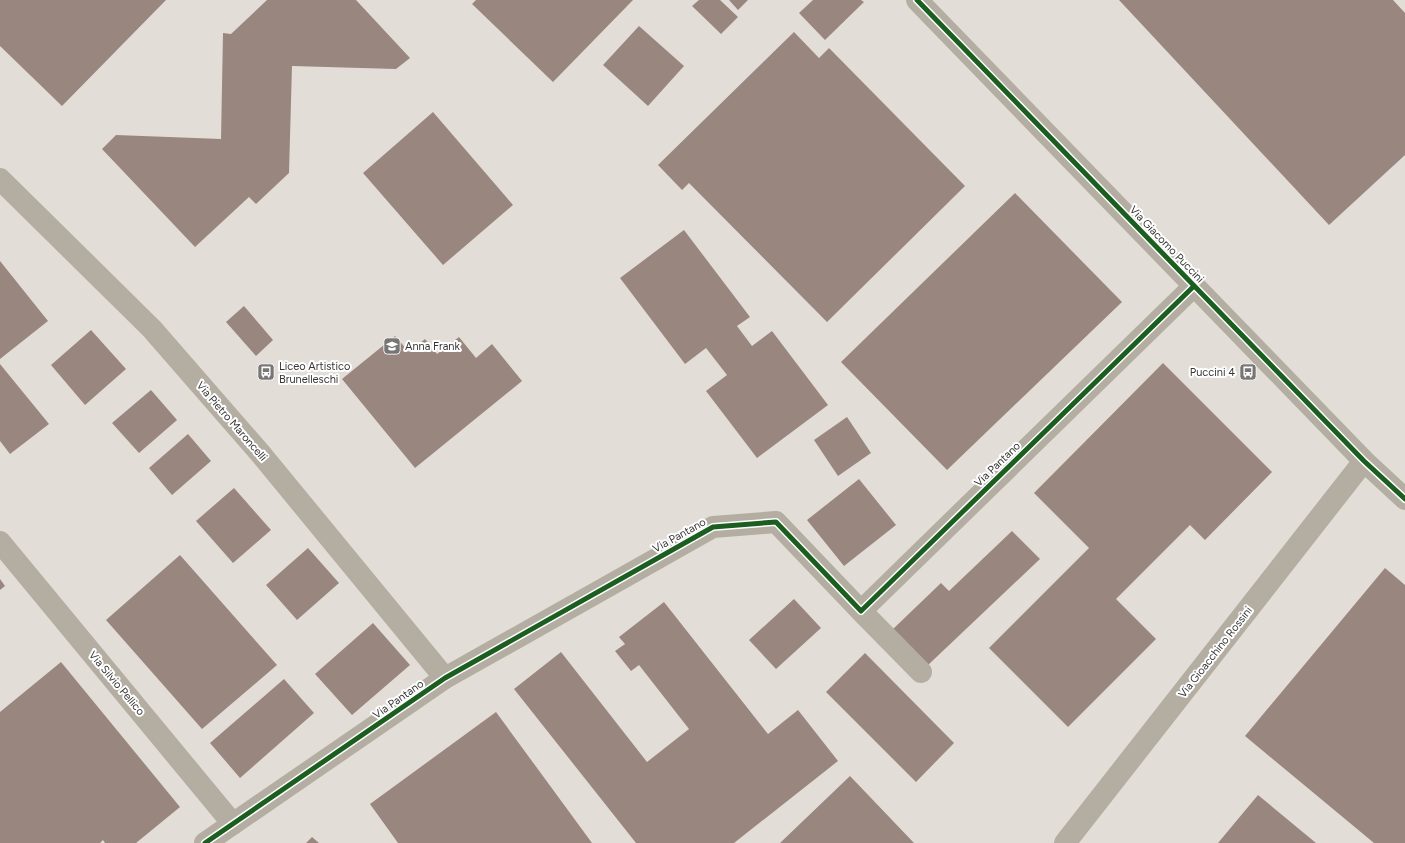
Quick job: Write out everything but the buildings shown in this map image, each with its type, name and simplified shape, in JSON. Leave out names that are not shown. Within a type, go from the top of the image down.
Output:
[{"type":"street","name":"Via Giacomo Puccini","points":[[917,0],[1364,461],[1405,499]]},
{"type":"street","name":"Via Pietro Maroncelli","points":[[0,179],[152,329],[260,453],[445,678]]},
{"type":"street","name":"Via Pantano","points":[[205,843],[445,678],[713,527],[776,522],[861,611],[1194,286]]},
{"type":"street","name":"Via Gioacchino Rossini","points":[[1065,843],[1364,461]]},
{"type":"street","name":"Via Silvio Pellico","points":[[0,542],[233,824]]},
{"type":"street","points":[[861,611],[921,672]]},
{"type":"shaded area","points":[[0,0],[1405,0],[1405,843],[0,843]]},
{"type":"cycle path","points":[[917,0],[1364,461],[1405,499]]},
{"type":"cycle path","points":[[205,843],[445,678],[713,527],[776,522],[861,611],[1194,286]]},
{"type":"place","name":"Anna Frank","points":[[392,346]]},
{"type":"place","name":"Liceo Artistico Brunelleschi","points":[[266,372]]},
{"type":"place","name":"Puccini 4","points":[[1248,372]]}]
